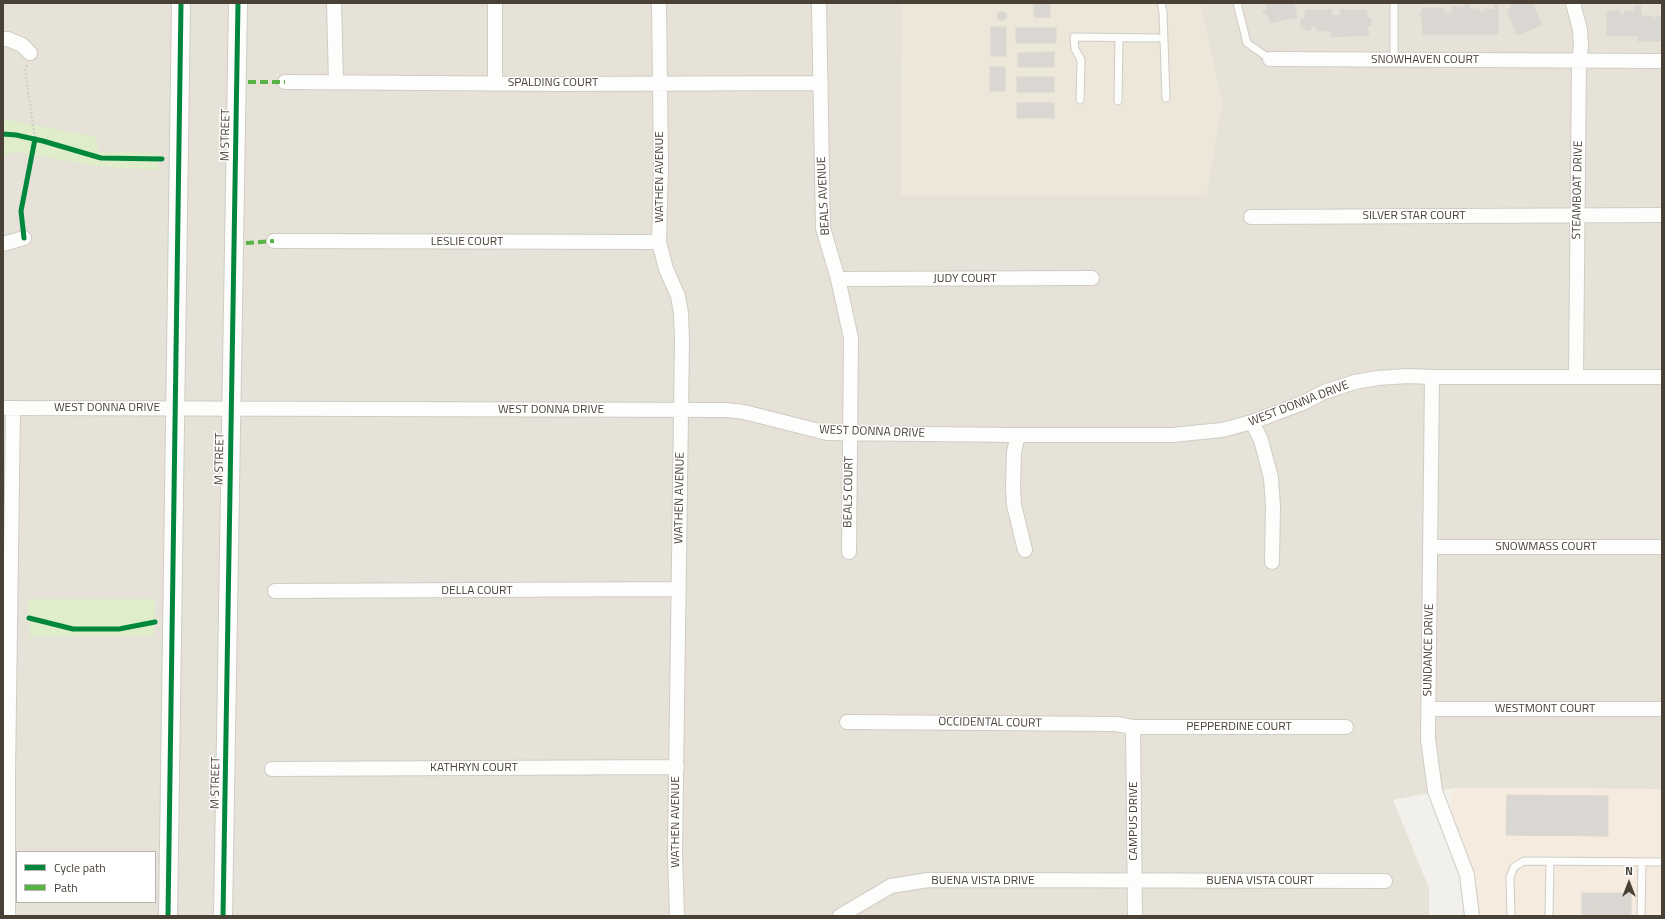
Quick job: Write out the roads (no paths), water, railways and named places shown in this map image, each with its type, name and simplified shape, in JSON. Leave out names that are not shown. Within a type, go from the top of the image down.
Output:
[{"type":"street","points":[[168,916],[181,3]]},
{"type":"street","name":"M STREET","points":[[223,916],[238,3]]},
{"type":"street","points":[[334,3],[336,82]]},
{"type":"street","points":[[495,3],[495,83]]},
{"type":"street","name":"WATHEN AVENUE","points":[[659,3],[659,242],[666,269],[678,296],[681,313],[682,410],[675,854],[677,916]]},
{"type":"street","name":"BEALS AVENUE","points":[[819,3],[823,228],[838,279],[851,338],[850,433]]},
{"type":"street","name":"STEAMBOAT DRIVE","points":[[1572,3],[1580,30],[1576,377]]},
{"type":"street","points":[[3,39],[8,39],[22,44],[30,53]]},
{"type":"street","name":"SNOWHAVEN COURT","points":[[1270,59],[1662,61]]},
{"type":"street","name":"SPALDING COURT","points":[[285,82],[821,83]]},
{"type":"street","name":"SILVER STAR COURT","points":[[1251,217],[1662,215]]},
{"type":"street","points":[[3,244],[24,238]]},
{"type":"street","name":"LESLIE COURT","points":[[274,241],[659,242]]},
{"type":"street","name":"JUDY COURT","points":[[838,279],[1092,278]]},
{"type":"street","name":"WEST DONNA DRIVE","points":[[8,408],[726,410],[827,432],[1018,435],[1197,434],[1222,430],[1252,422],[1289,408],[1324,392],[1355,382],[1377,378],[1409,376],[1662,377]]},
{"type":"street","name":"SUNDANCE DRIVE","points":[[1432,377],[1428,739],[1435,791],[1467,875],[1472,916]]},
{"type":"street","points":[[8,408],[5,859],[8,916]]},
{"type":"street","points":[[1252,422],[1265,452],[1271,478],[1273,506],[1272,562]]},
{"type":"street","name":"BEALS COURT","points":[[849,552],[850,433]]},
{"type":"street","points":[[1018,435],[1014,452],[1014,505],[1025,550]]},
{"type":"street","name":"SNOWMASS COURT","points":[[1430,547],[1662,547]]},
{"type":"street","name":"DELLA COURT","points":[[275,591],[679,589]]},
{"type":"street","name":"WESTMONT COURT","points":[[1429,708],[1662,708]]},
{"type":"street","name":"OCCIDENTAL COURT","points":[[847,722],[1116,724],[1133,727]]},
{"type":"street","name":"PEPPERDINE COURT","points":[[1133,727],[1346,727]]},
{"type":"street","name":"CAMPUS DRIVE","points":[[1133,727],[1135,916]]},
{"type":"street","name":"KATHRYN COURT","points":[[272,769],[677,767]]},
{"type":"street","name":"BUENA VISTA DRIVE","points":[[840,916],[891,886],[928,880],[1135,881]]},
{"type":"street","name":"BUENA VISTA COURT","points":[[1135,881],[1385,881]]},
{"type":"lane","points":[[1161,3],[1163,12],[1166,98]]},
{"type":"lane","points":[[1237,3],[1247,43],[1270,59]]},
{"type":"lane","points":[[1394,3],[1394,60]]},
{"type":"lane","points":[[1080,100],[1081,60],[1075,50],[1074,37],[1164,38]]},
{"type":"lane","points":[[1118,101],[1119,38]]},
{"type":"lane","points":[[1511,916],[1510,877],[1514,867],[1524,861],[1662,862]]},
{"type":"lane","points":[[1549,916],[1550,861]]},
{"type":"lane","points":[[1641,916],[1642,862]]}]
